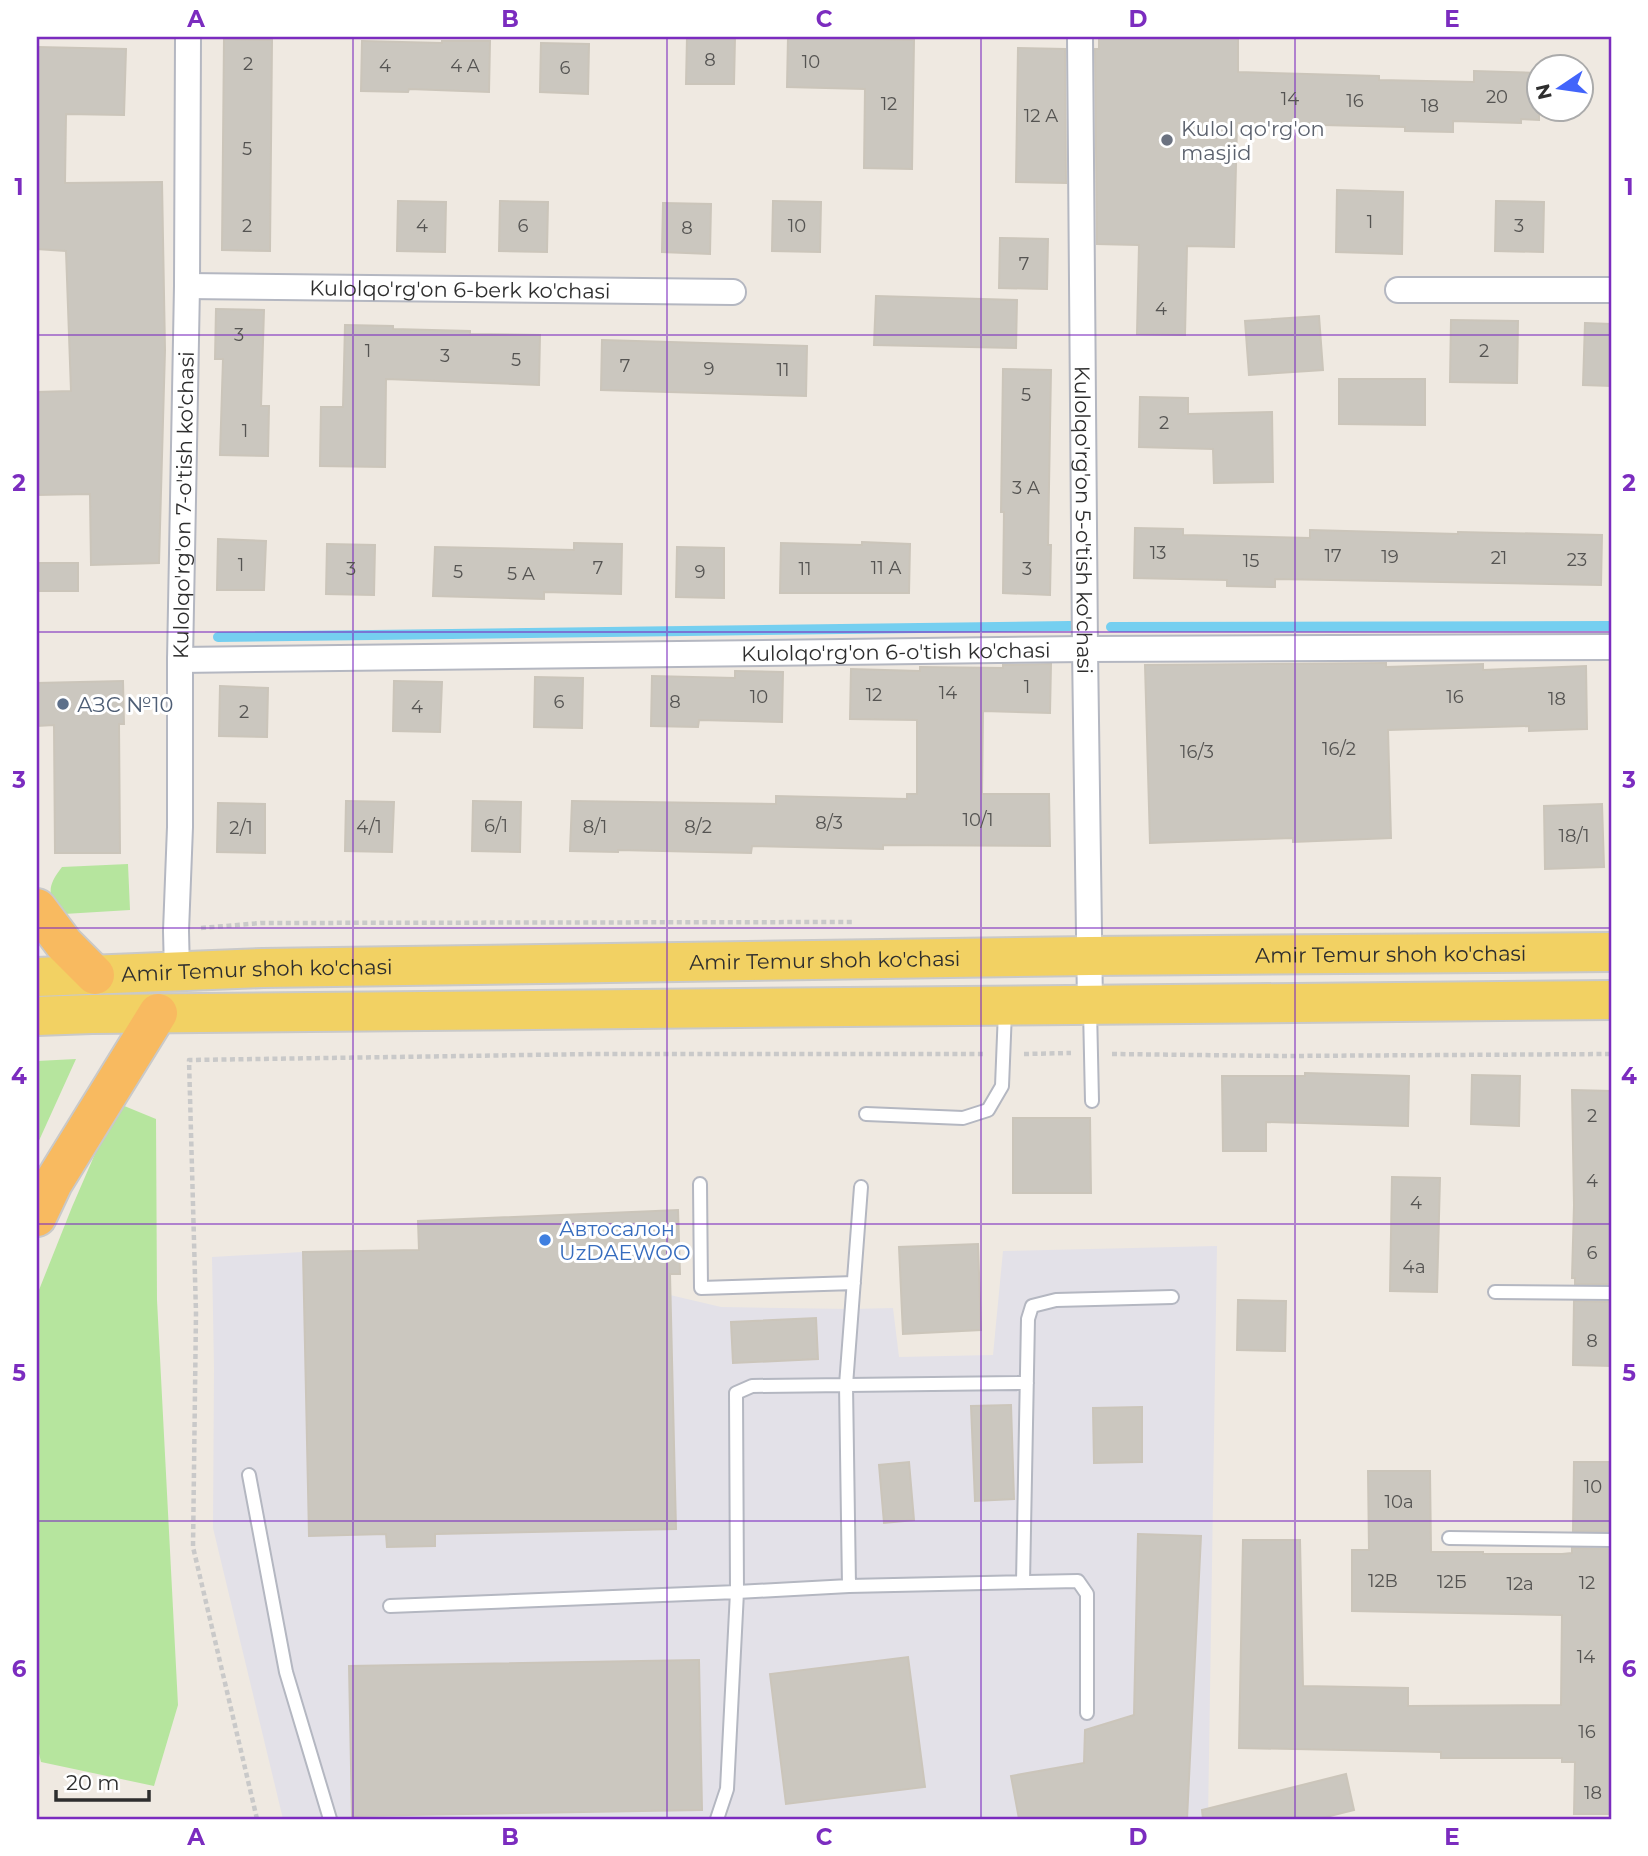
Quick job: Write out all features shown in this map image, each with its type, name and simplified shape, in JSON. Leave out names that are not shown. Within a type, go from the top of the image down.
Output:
[{"type":"highway","points":[[37,908],[64,944],[95,975]]},
{"type":"highway","points":[[37,1217],[52,1183],[158,1013]]},
{"type":"main road","name":"Amir Temur shoh ko'chasi","points":[[37,977],[263,968],[1090,956],[1611,952]]},
{"type":"main road","name":"Amir Temur shoh ko'chasi","points":[[37,1016],[1611,1000]]},
{"type":"street","name":"Kulolqo'rg'on 7-o'tish ko'chasi","points":[[177,972],[188,37]]},
{"type":"street","name":"Kulolqo'rg'on 5-o'tish ko'chasi","points":[[1080,37],[1090,1005]]},
{"type":"street","name":"Kulolqo'rg'on 6-berk ko'chasi","points":[[187,286],[733,292]]},
{"type":"street","points":[[1398,290],[1611,290]]},
{"type":"street","name":"Kulolqo'rg'on 6-o'tish ko'chasi","points":[[180,660],[1085,649],[1611,647]]},
{"type":"lane","points":[[1090,1005],[1092,1101]]},
{"type":"lane","points":[[866,1114],[963,1118],[988,1110],[1002,1086],[1005,1006]]},
{"type":"lane","points":[[700,1184],[701,1288],[854,1283]]},
{"type":"lane","points":[[849,1586],[846,1385],[861,1187]]},
{"type":"lane","points":[[1495,1292],[1611,1293]]},
{"type":"lane","points":[[1023,1582],[1028,1320],[1032,1306],[1056,1300],[1172,1297]]},
{"type":"lane","points":[[717,1819],[727,1789],[737,1592],[736,1393],[752,1386],[1027,1383]]},
{"type":"lane","points":[[249,1475],[286,1672],[330,1819]]},
{"type":"lane","points":[[1449,1538],[1611,1540]]},
{"type":"lane","points":[[390,1606],[849,1586],[1078,1581],[1087,1594],[1087,1713]]},
{"type":"path","points":[[176,931],[261,923],[855,922]]},
{"type":"path","points":[[257,1819],[192,1547],[196,1313],[189,1060],[608,1054],[1611,1054]]},
{"type":"shaded area","points":[[1217,1246],[1208,1819],[283,1819],[213,1528],[212,1257],[388,1250],[389,1301],[670,1295],[721,1307],[893,1308],[899,1357],[993,1355],[1003,1251]]},
{"type":"green space","points":[[128,864],[130,910],[64,914],[54,902],[51,886],[62,867]]},
{"type":"green space","points":[[76,1059],[37,1145],[37,1061]]},
{"type":"green space","points":[[117,1103],[156,1119],[157,1300],[178,1705],[154,1786],[41,1762],[37,1745],[37,1295]]},
{"type":"building","points":[[687,37],[735,37],[734,84],[686,84]]},
{"type":"building","points":[[788,37],[914,40],[912,169],[864,168],[865,89],[787,87]]},
{"type":"building","name":"Kulol qo'rg'on masjid","points":[[1099,37],[1238,37],[1238,72],[1474,82],[1474,71],[1526,73],[1526,119],[1521,119],[1521,123],[1453,121],[1453,132],[1405,131],[1405,127],[1237,123],[1234,247],[1187,246],[1185,335],[1137,334],[1139,245],[1097,244],[1095,49],[1099,49]]},
{"type":"building","points":[[224,39],[272,40],[270,251],[222,250]]},
{"type":"building","points":[[362,41],[490,41],[489,92],[409,89],[408,92],[361,91]]},
{"type":"building","points":[[541,43],[589,44],[588,94],[540,92]]},
{"type":"building","points":[[37,47],[126,49],[124,115],[66,114],[65,183],[162,182],[165,350],[159,563],[91,565],[90,494],[37,495],[37,392],[71,391],[66,251],[37,249]]},
{"type":"building","points":[[1018,48],[1065,49],[1066,183],[1016,182]]},
{"type":"building","points":[[1337,190],[1403,192],[1402,254],[1336,252]]},
{"type":"building","points":[[398,201],[446,202],[445,252],[397,251]]},
{"type":"building","points":[[500,201],[548,202],[547,252],[499,251]]},
{"type":"building","points":[[773,201],[821,202],[820,252],[772,251]]},
{"type":"building","points":[[1496,201],[1544,202],[1543,252],[1495,251]]},
{"type":"building","points":[[663,203],[711,204],[710,254],[662,252]]},
{"type":"building","points":[[1000,238],[1048,239],[1047,289],[999,288]]},
{"type":"building","points":[[876,296],[1017,300],[1016,348],[874,345]]},
{"type":"building","points":[[216,309],[264,310],[261,406],[269,406],[268,456],[220,455],[223,359],[215,359]]},
{"type":"building","points":[[1319,316],[1323,370],[1249,375],[1245,321]]},
{"type":"building","points":[[1451,320],[1518,321],[1517,383],[1450,382]]},
{"type":"building","points":[[1585,323],[1611,324],[1611,386],[1583,385]]},
{"type":"building","points":[[345,325],[470,331],[470,334],[540,335],[539,385],[386,379],[385,467],[320,466],[321,407],[343,407]]},
{"type":"building","points":[[602,340],[807,346],[806,396],[601,390]]},
{"type":"building","points":[[1003,369],[1051,370],[1048,545],[1051,545],[1050,595],[1003,593]]},
{"type":"building","points":[[1339,379],[1425,379],[1425,425],[1339,424]]},
{"type":"building","points":[[1140,397],[1188,398],[1188,414],[1272,412],[1273,482],[1214,483],[1213,449],[1139,447]]},
{"type":"building","points":[[1135,528],[1183,529],[1183,535],[1310,538],[1310,530],[1602,535],[1601,585],[1275,579],[1275,587],[1227,586],[1227,580],[1134,578]]},
{"type":"building","points":[[218,539],[266,541],[264,590],[217,590]]},
{"type":"building","points":[[862,542],[910,544],[909,593],[780,593],[781,543],[862,545]]},
{"type":"building","points":[[574,543],[622,544],[621,594],[544,592],[544,599],[433,596],[435,547],[574,550]]},
{"type":"building","points":[[327,544],[375,545],[374,595],[326,594]]},
{"type":"building","points":[[677,547],[724,548],[724,598],[676,597]]},
{"type":"building","points":[[37,563],[78,563],[78,591],[37,591]]},
{"type":"building","points":[[1386,663],[1386,667],[1483,664],[1483,670],[1586,666],[1587,729],[1529,731],[1529,726],[1388,730],[1391,838],[1150,843],[1145,665]]},
{"type":"building","points":[[1051,664],[1050,713],[983,711],[982,794],[1049,794],[1050,846],[883,845],[883,849],[752,846],[751,853],[570,851],[572,801],[776,804],[776,796],[907,799],[907,794],[917,794],[917,720],[850,719],[851,669],[920,671],[920,667],[1003,668],[1003,665]]},
{"type":"building","points":[[735,671],[783,672],[782,722],[699,720],[698,727],[651,726],[652,676],[735,678]]},
{"type":"building","points":[[535,677],[583,678],[582,728],[534,727]]},
{"type":"building","points":[[123,681],[124,724],[119,724],[120,853],[55,853],[54,725],[37,726],[37,683]]},
{"type":"building","points":[[394,681],[442,682],[440,732],[393,731]]},
{"type":"building","points":[[220,686],[268,688],[267,737],[219,736]]},
{"type":"building","points":[[346,801],[394,802],[392,852],[345,851]]},
{"type":"building","points":[[473,801],[521,802],[520,852],[472,851]]},
{"type":"building","points":[[218,803],[265,804],[265,853],[217,852]]},
{"type":"building","points":[[1602,804],[1604,867],[1545,869],[1544,806]]},
{"type":"building","points":[[1305,1073],[1409,1076],[1408,1126],[1266,1122],[1266,1151],[1223,1151],[1222,1076],[1305,1076]]},
{"type":"building","points":[[1472,1075],[1520,1076],[1519,1126],[1471,1124]]},
{"type":"building","points":[[1572,1090],[1611,1091],[1611,1284],[1575,1284],[1575,1278],[1572,1278]]},
{"type":"building","points":[[1013,1118],[1090,1118],[1091,1193],[1013,1193]]},
{"type":"building","points":[[1392,1177],[1440,1178],[1437,1292],[1390,1291]]},
{"type":"building","points":[[678,1210],[680,1274],[670,1274],[676,1529],[435,1534],[435,1546],[387,1547],[386,1534],[309,1536],[303,1252],[419,1250],[418,1221]]},
{"type":"building","points":[[978,1244],[981,1330],[903,1334],[899,1247]]},
{"type":"building","points":[[1238,1300],[1286,1301],[1285,1351],[1237,1350]]},
{"type":"building","points":[[1574,1301],[1611,1302],[1611,1366],[1573,1365]]},
{"type":"building","points":[[816,1318],[818,1359],[733,1363],[731,1322]]},
{"type":"building","points":[[1011,1405],[1014,1499],[975,1501],[971,1406]]},
{"type":"building","points":[[1142,1407],[1142,1462],[1094,1463],[1093,1408]]},
{"type":"building","points":[[909,1462],[914,1520],[884,1523],[879,1465]]},
{"type":"building","points":[[1574,1462],[1611,1462],[1611,1531],[1573,1531]]},
{"type":"building","points":[[1368,1471],[1430,1471],[1431,1552],[1562,1554],[1572,1553],[1572,1548],[1611,1549],[1611,1814],[1574,1814],[1575,1762],[1562,1762],[1562,1758],[1441,1758],[1441,1752],[1239,1748],[1243,1540],[1300,1540],[1303,1686],[1408,1688],[1408,1706],[1561,1705],[1562,1615],[1352,1611],[1352,1550],[1369,1550]]},
{"type":"building","points":[[1138,1534],[1201,1536],[1187,1819],[1019,1819],[1011,1776],[1084,1763],[1085,1730],[1134,1715]]},
{"type":"building","points":[[908,1657],[925,1787],[786,1804],[770,1674]]},
{"type":"building","points":[[699,1660],[702,1810],[352,1816],[349,1666]]},
{"type":"building","points":[[1346,1774],[1354,1810],[1318,1819],[1203,1819],[1202,1810]]},
{"type":"waterway","points":[[218,637],[1070,626]]},
{"type":"waterway","points":[[1111,627],[1611,626]]},
{"type":"place","name":"Kulol qo'rg'on masjid","points":[[1167,140]]},
{"type":"place","name":"АЗС №10","points":[[63,704]]},
{"type":"place","name":"Автосалон UzDAEWOO","points":[[545,1240]]}]
